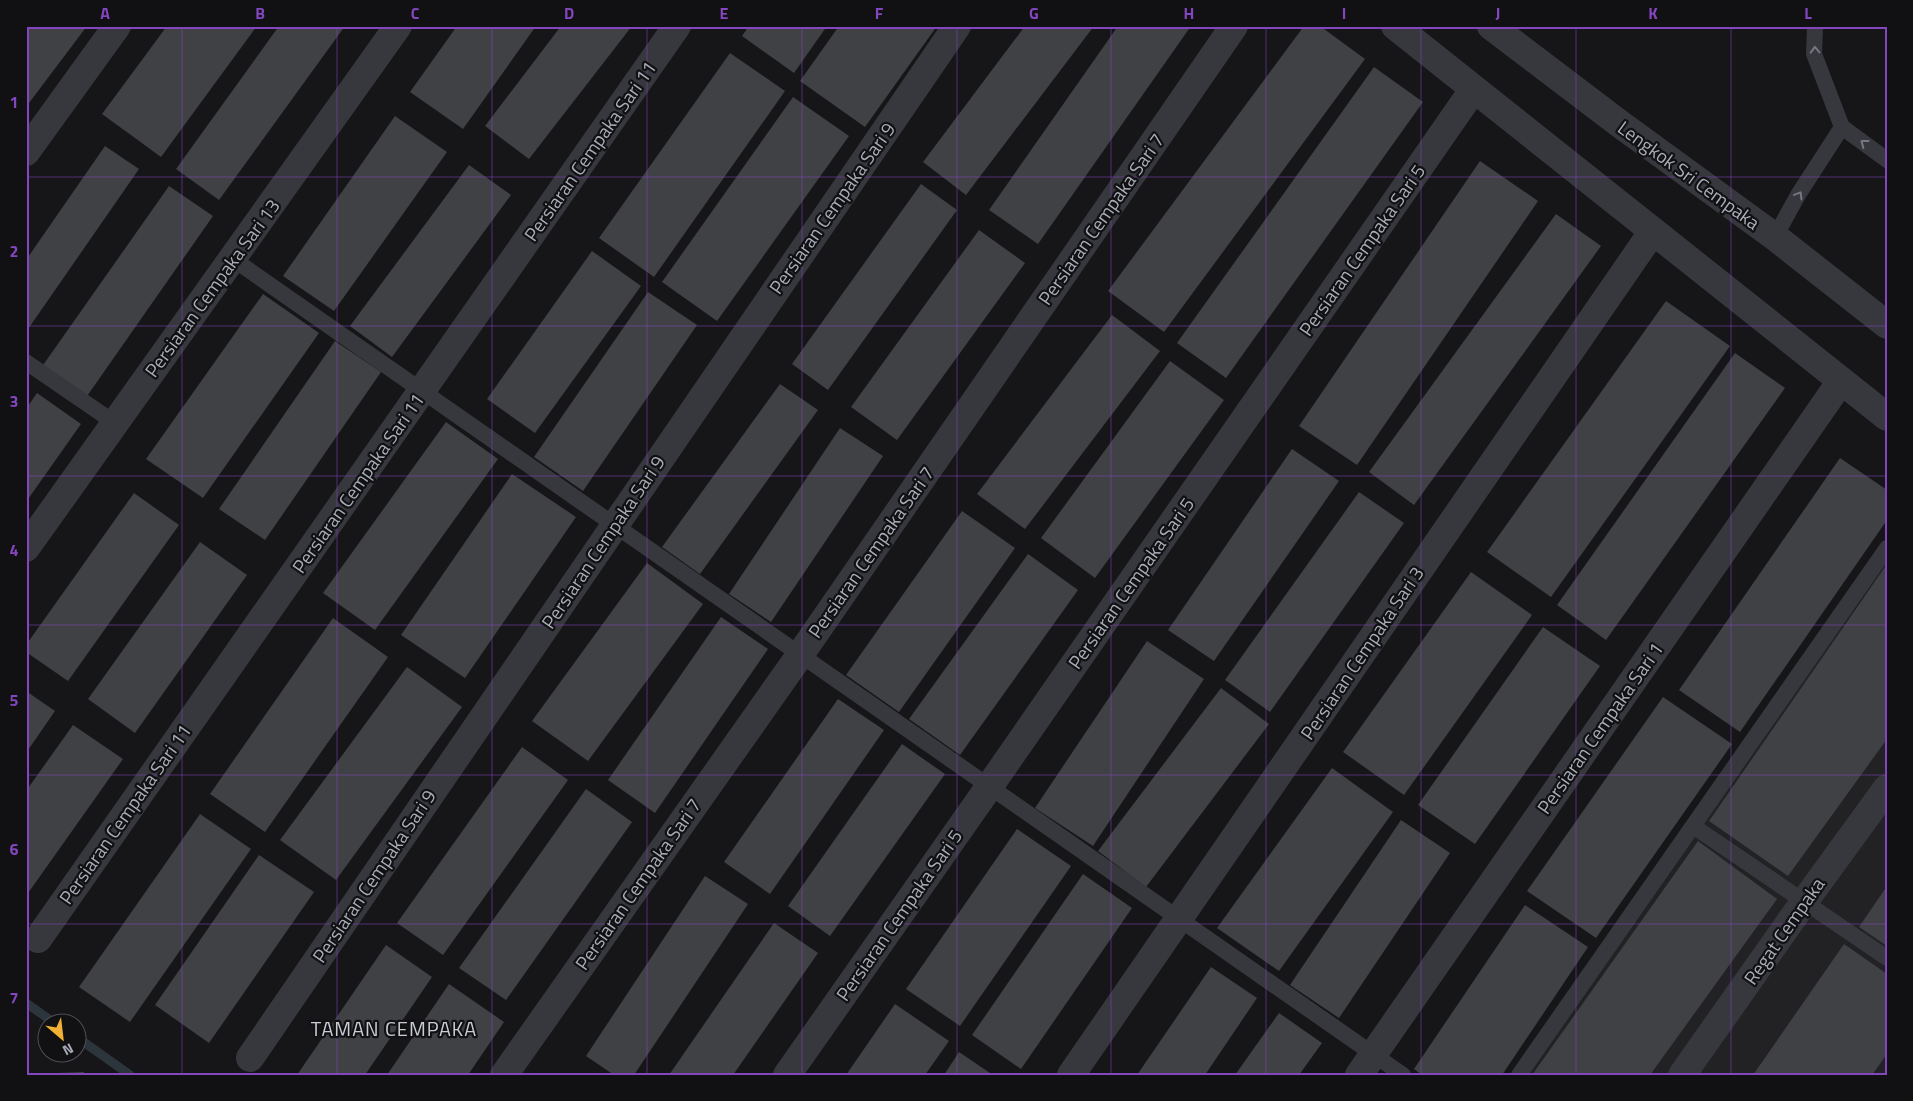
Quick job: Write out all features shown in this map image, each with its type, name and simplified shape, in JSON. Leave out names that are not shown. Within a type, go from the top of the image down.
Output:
[{"type":"street","points":[[26,152],[117,26]]},
{"type":"street","name":"Persiaran Cempaka Sari 13","points":[[26,548],[398,26]]},
{"type":"street","name":"Persiaran Cempaka Sari 11","points":[[38,939],[677,26]]},
{"type":"street","name":"Persiaran Cempaka Sari 9","points":[[250,1058],[957,26]]},
{"type":"street","name":"Persiaran Cempaka Sari 7","points":[[504,1075],[800,655],[1234,26]]},
{"type":"street","points":[[1395,26],[1473,90],[1887,417]]},
{"type":"street","name":"Lengkok Sri Cempaka","points":[[1490,26],[1775,237],[1887,325]]},
{"type":"street","name":"Persiaran Cempaka Sari 5","points":[[787,1075],[990,787],[1473,90]]},
{"type":"street","name":"Persiaran Cempaka Sari 3","points":[[1071,1075],[1652,231]]},
{"type":"street","name":"Persiaran Cempaka Sari 1","points":[[1366,1065],[1841,382]]},
{"type":"street","name":"Regat Cempaka","points":[[1682,1075],[1887,788]]},
{"type":"lane","points":[[1815,26],[1814,54],[1842,127],[1887,160]]},
{"type":"lane","points":[[1775,237],[1798,195],[1842,127]]},
{"type":"lane","points":[[233,259],[1180,919],[1366,1065],[1403,1075]]},
{"type":"lane","points":[[26,362],[115,424]]},
{"type":"lane","points":[[1519,1075],[1887,548]]},
{"type":"lane","points":[[1693,826],[1887,958]]},
{"type":"shaded area","points":[[1887,547],[1887,1075],[1516,1075]]},
{"type":"building","points":[[26,26],[87,26],[26,107]]},
{"type":"building","points":[[167,26],[257,26],[161,157],[102,114]]},
{"type":"building","points":[[279,26],[345,26],[219,200],[176,169]]},
{"type":"building","points":[[457,26],[536,26],[463,129],[410,92]]},
{"type":"building","points":[[561,26],[632,26],[529,159],[485,126]]},
{"type":"building","points":[[749,26],[827,26],[794,73],[742,36]]},
{"type":"building","points":[[839,26],[937,26],[865,127],[800,81]]},
{"type":"building","points":[[1025,26],[1094,26],[966,195],[923,162]]},
{"type":"building","points":[[1118,26],[1191,26],[1038,244],[989,210]]},
{"type":"building","points":[[1304,26],[1320,26],[1365,59],[1164,332],[1108,291]]},
{"type":"building","points":[[730,53],[785,91],[654,277],[599,238]]},
{"type":"building","points":[[1374,67],[1423,102],[1226,378],[1177,343]]},
{"type":"building","points":[[793,97],[849,136],[717,321],[662,282]]},
{"type":"building","points":[[395,116],[447,152],[334,311],[283,276]]},
{"type":"building","points":[[105,146],[139,169],[26,332],[26,260]]},
{"type":"building","points":[[1480,161],[1538,201],[1357,465],[1299,426]]},
{"type":"building","points":[[469,165],[511,195],[392,357],[350,326]]},
{"type":"building","points":[[921,184],[957,210],[828,390],[792,364]]},
{"type":"building","points":[[169,186],[213,216],[85,399],[41,368]]},
{"type":"building","points":[[1556,214],[1601,246],[1414,505],[1369,472]]},
{"type":"building","points":[[979,230],[1025,263],[897,440],[851,407]]},
{"type":"building","points":[[592,251],[641,286],[535,433],[487,399]]},
{"type":"building","points":[[648,292],[697,325],[583,491],[534,457]]},
{"type":"building","points":[[263,294],[319,333],[203,498],[146,459]]},
{"type":"building","points":[[1666,301],[1730,346],[1551,597],[1487,552]]},
{"type":"building","points":[[1112,315],[1160,351],[1025,529],[977,494]]},
{"type":"building","points":[[335,341],[381,372],[265,540],[219,509]]},
{"type":"building","points":[[1735,353],[1785,388],[1606,640],[1557,605]]},
{"type":"building","points":[[1170,361],[1224,400],[1095,578],[1041,538]]},
{"type":"building","points":[[780,384],[818,410],[700,574],[662,547]]},
{"type":"building","points":[[37,393],[81,424],[26,502],[26,409]]},
{"type":"building","points":[[446,422],[498,459],[375,630],[323,593]]},
{"type":"building","points":[[840,428],[883,456],[771,622],[729,594]]},
{"type":"building","points":[[1292,449],[1339,481],[1214,661],[1168,630]]},
{"type":"building","points":[[1840,458],[1887,490],[1887,520],[1740,732],[1679,690]]},
{"type":"building","points":[[512,474],[576,517],[465,678],[401,635]]},
{"type":"building","points":[[1359,492],[1404,523],[1270,712],[1225,680]]},
{"type":"building","points":[[134,493],[179,525],[68,681],[26,652],[26,645]]},
{"type":"building","points":[[962,511],[1015,548],[899,712],[846,675]]},
{"type":"building","points":[[200,542],[247,575],[135,733],[88,699]]},
{"type":"building","points":[[1028,554],[1078,590],[960,755],[909,719]]},
{"type":"building","points":[[647,563],[703,604],[588,761],[532,721]]},
{"type":"building","points":[[1887,564],[1887,739],[1788,876],[1709,821]]},
{"type":"building","points":[[1471,572],[1532,615],[1404,795],[1343,752]]},
{"type":"building","points":[[721,617],[768,649],[655,813],[608,780]]},
{"type":"building","points":[[333,618],[388,657],[265,832],[210,794]]},
{"type":"building","points":[[1543,627],[1600,666],[1475,844],[1418,805]]},
{"type":"building","points":[[1147,641],[1204,679],[1093,846],[1035,808]]},
{"type":"building","points":[[407,667],[462,707],[336,880],[280,840]]},
{"type":"building","points":[[1221,688],[1269,724],[1146,887],[1098,851]]},
{"type":"building","points":[[26,691],[55,711],[26,753]]},
{"type":"building","points":[[1663,697],[1732,744],[1596,938],[1527,891]]},
{"type":"building","points":[[838,699],[884,730],[770,894],[724,862]]},
{"type":"building","points":[[73,725],[123,759],[26,896],[26,791]]},
{"type":"building","points":[[902,744],[945,774],[830,936],[788,906]]},
{"type":"building","points":[[522,747],[568,780],[443,955],[397,923]]},
{"type":"building","points":[[1332,768],[1393,812],[1279,971],[1217,928]]},
{"type":"building","points":[[586,789],[632,822],[506,1000],[459,968]]},
{"type":"building","points":[[200,814],[251,849],[130,1022],[79,987]]},
{"type":"building","points":[[1401,820],[1450,853],[1339,1018],[1290,985]]},
{"type":"building","points":[[1017,829],[1071,866],[960,1026],[906,989]]},
{"type":"building","points":[[1698,841],[1777,899],[1650,1075],[1532,1075]]},
{"type":"building","points":[[259,855],[314,892],[209,1043],[155,1005]]},
{"type":"building","points":[[1083,874],[1132,908],[1021,1069],[972,1035]]},
{"type":"building","points":[[705,876],[748,904],[634,1075],[614,1075],[586,1056]]},
{"type":"building","points":[[1887,886],[1887,946],[1859,927]]},
{"type":"building","points":[[1525,905],[1588,947],[1502,1075],[1422,1075],[1414,1069]]},
{"type":"building","points":[[774,923],[818,953],[733,1075],[669,1075]]},
{"type":"building","points":[[1844,944],[1887,974],[1887,1054],[1872,1075],[1753,1075]]},
{"type":"building","points":[[386,945],[432,977],[365,1075],[297,1075]]},
{"type":"building","points":[[1211,967],[1257,998],[1205,1075],[1137,1075]]},
{"type":"building","points":[[449,984],[504,1022],[468,1075],[387,1075]]},
{"type":"building","points":[[895,1004],[949,1041],[925,1075],[846,1075]]},
{"type":"building","points":[[1279,1013],[1322,1043],[1299,1075],[1235,1075]]},
{"type":"building","points":[[959,1052],[993,1075],[944,1075]]},
{"type":"building","points":[[84,1072],[85,1075],[57,1075],[57,1073]]},
{"type":"waterway","points":[[26,1003],[42,1014]]},
{"type":"waterway","points":[[88,1045],[130,1075]]},
{"type":"district","name":"TAMAN CEMPAKA","points":[[394,1029]]}]
